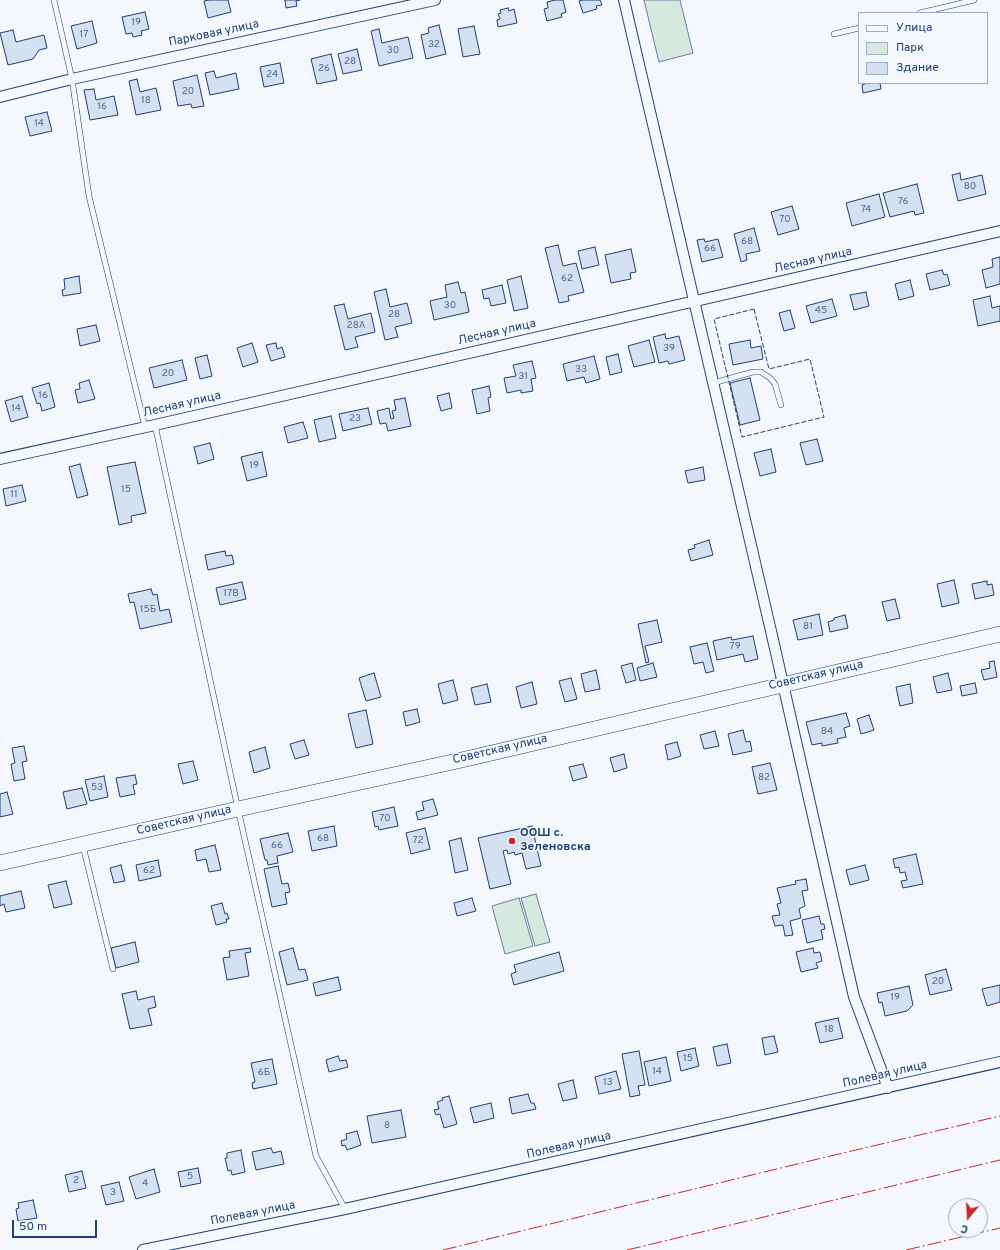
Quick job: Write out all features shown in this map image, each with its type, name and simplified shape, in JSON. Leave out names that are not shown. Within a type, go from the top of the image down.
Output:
[{"type":"street","name":"Парковая улица","points":[[0,97],[72,78],[435,0]]},
{"type":"street","points":[[624,0],[784,684],[854,997],[888,1088]]},
{"type":"street","name":"Лесная улица","points":[[0,459],[694,302],[1000,230]]},
{"type":"street","name":"Советская улица","points":[[0,863],[466,759],[1000,634]]},
{"type":"street","name":"Полевая улица","points":[[143,1250],[345,1209],[1000,1062]]},
{"type":"lane","points":[[54,0],[72,78],[90,196],[150,426],[316,1156],[345,1209]]},
{"type":"lane","points":[[924,12],[974,0]]},
{"type":"lane","points":[[834,34],[858,28]]},
{"type":"lane","points":[[713,383],[752,372],[761,372],[770,378],[775,384],[781,405]]},
{"type":"lane","points":[[82,845],[113,970]]},
{"type":"green space","points":[[644,0],[680,0],[693,53],[659,62]]},
{"type":"green space","points":[[536,894],[550,942],[535,946],[521,898]]},
{"type":"green space","points":[[519,898],[533,946],[505,954],[492,906]]},
{"type":"building","points":[[228,0],[231,12],[208,18],[204,1]]},
{"type":"building","points":[[285,0],[300,0],[296,1],[297,6],[286,8]]},
{"type":"building","points":[[563,0],[566,12],[561,14],[562,17],[547,21],[544,9],[548,8],[547,2]]},
{"type":"building","points":[[600,0],[602,5],[596,6],[597,9],[583,13],[579,1]]},
{"type":"building","points":[[508,8],[509,11],[514,9],[517,23],[498,27],[497,20],[500,19],[498,14],[501,13],[500,10]]},
{"type":"building","points":[[145,12],[149,29],[141,31],[142,35],[133,37],[132,33],[126,34],[122,17]]},
{"type":"building","points":[[92,21],[97,43],[77,49],[71,26]]},
{"type":"building","points":[[439,25],[446,54],[426,59],[421,35],[429,33],[428,28]]},
{"type":"building","points":[[474,26],[480,54],[463,57],[458,29]]},
{"type":"building","points":[[379,29],[382,43],[408,37],[413,58],[379,66],[371,31]]},
{"type":"building","points":[[13,30],[16,42],[44,35],[47,48],[39,50],[33,59],[8,65],[0,33]]},
{"type":"building","points":[[357,49],[362,70],[343,74],[338,54]]},
{"type":"building","points":[[331,54],[337,80],[317,84],[311,59]]},
{"type":"building","points":[[280,63],[284,83],[264,87],[260,67]]},
{"type":"building","points":[[214,71],[216,78],[236,73],[239,89],[210,95],[205,73]]},
{"type":"building","points":[[197,75],[204,106],[192,108],[191,104],[178,106],[173,81]]},
{"type":"building","points":[[137,79],[140,92],[156,88],[161,110],[136,115],[129,81]]},
{"type":"building","points":[[880,84],[881,89],[863,93],[862,85]]},
{"type":"building","points":[[94,89],[96,100],[114,96],[118,115],[90,120],[84,90]]},
{"type":"building","points":[[47,112],[52,131],[30,136],[25,117]]},
{"type":"building","points":[[960,173],[961,180],[982,175],[986,194],[958,201],[952,175]]},
{"type":"building","points":[[917,184],[924,213],[915,215],[914,211],[890,217],[883,193]]},
{"type":"building","points":[[879,194],[885,217],[852,226],[846,203]]},
{"type":"building","points":[[792,206],[799,229],[778,235],[771,212]]},
{"type":"building","points":[[754,228],[760,251],[746,254],[747,260],[741,262],[734,234]]},
{"type":"building","points":[[704,239],[705,242],[718,239],[723,257],[702,262],[697,240]]},
{"type":"building","points":[[558,245],[563,266],[576,263],[584,292],[568,296],[569,301],[559,303],[545,248]]},
{"type":"building","points":[[595,247],[599,265],[582,269],[578,251]]},
{"type":"building","points":[[631,249],[636,272],[630,273],[631,279],[611,283],[605,255]]},
{"type":"building","points":[[1000,257],[1000,284],[986,288],[982,270],[993,267],[992,259]]},
{"type":"building","points":[[942,270],[944,275],[947,274],[950,285],[930,290],[926,274]]},
{"type":"building","points":[[79,276],[81,293],[63,296],[62,290],[65,289],[64,279]]},
{"type":"building","points":[[521,276],[528,308],[514,311],[507,280]]},
{"type":"building","points":[[910,280],[914,296],[899,300],[895,284]]},
{"type":"building","points":[[458,282],[461,293],[465,292],[469,312],[434,320],[430,301],[447,297],[445,285]]},
{"type":"building","points":[[502,285],[506,303],[491,306],[489,298],[484,299],[482,290]]},
{"type":"building","points":[[386,289],[390,307],[407,303],[412,323],[395,327],[398,337],[385,340],[374,292]]},
{"type":"building","points":[[866,292],[869,306],[854,310],[850,295]]},
{"type":"building","points":[[990,296],[992,308],[1000,306],[1000,321],[978,326],[973,300]]},
{"type":"building","points":[[832,299],[837,316],[811,323],[806,306]]},
{"type":"building","points":[[344,304],[348,319],[371,313],[375,332],[355,337],[358,347],[345,350],[334,306]]},
{"type":"building","points":[[790,310],[795,328],[784,331],[779,313]]},
{"type":"building","points":[[96,325],[100,341],[80,346],[77,329]]},
{"type":"building","points":[[665,334],[666,339],[679,336],[685,360],[669,364],[668,361],[659,363],[653,337]]},
{"type":"building","points":[[649,340],[655,362],[634,367],[628,346]]},
{"type":"building","points":[[750,340],[751,348],[761,346],[763,359],[733,365],[729,344]]},
{"type":"building","points":[[252,343],[258,362],[243,367],[237,348]]},
{"type":"building","points":[[276,343],[277,349],[282,347],[285,357],[271,361],[266,345]]},
{"type":"building","points":[[618,354],[622,372],[610,375],[606,357]]},
{"type":"building","points":[[207,355],[212,376],[200,379],[195,358]]},
{"type":"building","points":[[594,356],[600,379],[586,383],[584,377],[567,381],[563,364]]},
{"type":"building","points":[[182,360],[187,380],[154,388],[149,368]]},
{"type":"building","points":[[532,361],[536,378],[531,379],[533,391],[521,393],[521,390],[507,393],[504,378],[516,376],[513,365]]},
{"type":"building","points":[[750,378],[760,420],[740,425],[730,383]]},
{"type":"building","points":[[89,380],[95,399],[78,403],[75,390],[80,389],[79,383]]},
{"type":"building","points":[[49,383],[55,407],[42,411],[40,403],[37,404],[32,388]]},
{"type":"building","points":[[489,386],[491,397],[488,398],[490,411],[477,414],[472,390]]},
{"type":"building","points":[[449,393],[452,408],[441,411],[437,396]]},
{"type":"building","points":[[22,396],[28,417],[11,422],[5,401]]},
{"type":"building","points":[[405,398],[411,426],[388,431],[386,423],[380,424],[377,411],[389,408],[391,419],[394,418],[392,411],[396,410],[394,400]]},
{"type":"building","points":[[368,408],[372,424],[343,431],[339,414]]},
{"type":"building","points":[[331,416],[336,438],[319,442],[314,420]]},
{"type":"building","points":[[303,422],[308,438],[288,443],[284,427]]},
{"type":"building","points":[[817,439],[823,461],[806,465],[800,443]]},
{"type":"building","points":[[210,443],[214,459],[198,464],[194,447]]},
{"type":"building","points":[[771,449],[776,472],[760,476],[754,453]]},
{"type":"building","points":[[262,452],[267,476],[247,481],[241,457]]},
{"type":"building","points":[[135,462],[146,513],[131,516],[132,522],[119,525],[107,467]]},
{"type":"building","points":[[80,464],[88,495],[77,498],[69,467]]},
{"type":"building","points":[[703,467],[705,480],[688,483],[685,471]]},
{"type":"building","points":[[22,485],[26,501],[6,506],[3,489]]},
{"type":"building","points":[[709,540],[713,555],[691,561],[688,550],[695,548],[694,545]]},
{"type":"building","points":[[225,551],[226,556],[232,555],[234,564],[208,570],[205,555]]},
{"type":"building","points":[[954,580],[959,603],[942,607],[937,584]]},
{"type":"building","points":[[987,581],[987,585],[992,584],[994,595],[975,599],[972,584]]},
{"type":"building","points":[[242,582],[246,599],[220,605],[216,588]]},
{"type":"building","points":[[151,589],[153,595],[157,594],[160,611],[169,609],[172,622],[140,629],[134,602],[130,603],[128,594]]},
{"type":"building","points":[[895,599],[900,618],[887,621],[882,602]]},
{"type":"building","points":[[819,614],[823,635],[798,640],[793,620]]},
{"type":"building","points":[[845,615],[848,628],[830,632],[828,622],[834,620],[834,618]]},
{"type":"building","points":[[657,620],[662,642],[645,646],[649,662],[646,663],[638,624]]},
{"type":"building","points":[[753,636],[758,659],[745,662],[743,654],[717,660],[713,641],[731,637],[732,640]]},
{"type":"building","points":[[707,643],[714,671],[706,673],[703,662],[694,664],[690,647]]},
{"type":"building","points":[[994,661],[997,677],[984,680],[981,670],[990,668],[989,662]]},
{"type":"building","points":[[632,663],[636,680],[626,683],[621,666]]},
{"type":"building","points":[[653,663],[657,677],[640,681],[637,668]]},
{"type":"building","points":[[596,670],[600,689],[585,692],[581,674]]},
{"type":"building","points":[[374,673],[381,697],[366,701],[359,678]]},
{"type":"building","points":[[948,673],[952,690],[937,693],[933,677]]},
{"type":"building","points":[[571,678],[577,699],[565,702],[559,681]]},
{"type":"building","points":[[453,680],[458,700],[443,704],[438,684]]},
{"type":"building","points":[[532,682],[537,704],[521,708],[516,687]]},
{"type":"building","points":[[975,683],[977,693],[962,696],[960,686]]},
{"type":"building","points":[[487,684],[491,702],[475,705],[471,688]]},
{"type":"building","points":[[910,684],[913,703],[900,706],[896,687]]},
{"type":"building","points":[[417,709],[420,722],[406,726],[403,712]]},
{"type":"building","points":[[366,710],[373,744],[356,748],[348,714]]},
{"type":"building","points":[[846,713],[850,726],[844,728],[846,737],[837,739],[838,743],[822,746],[822,743],[812,745],[806,722]]},
{"type":"building","points":[[869,715],[874,730],[861,734],[857,719]]},
{"type":"building","points":[[743,730],[746,742],[750,741],[752,751],[733,755],[728,734]]},
{"type":"building","points":[[715,731],[719,746],[704,749],[700,735]]},
{"type":"building","points":[[304,740],[309,755],[295,759],[290,744]]},
{"type":"building","points":[[677,742],[681,756],[668,760],[665,745]]},
{"type":"building","points":[[24,746],[27,761],[22,762],[25,779],[14,781],[11,764],[15,763],[12,748]]},
{"type":"building","points":[[265,747],[270,768],[254,773],[249,752]]},
{"type":"building","points":[[624,754],[627,768],[614,772],[610,758]]},
{"type":"building","points":[[193,761],[198,780],[183,784],[178,764]]},
{"type":"building","points":[[770,763],[777,790],[758,794],[752,767]]},
{"type":"building","points":[[583,764],[587,777],[573,781],[569,767]]},
{"type":"building","points":[[135,775],[137,784],[133,785],[135,794],[120,797],[116,778]]},
{"type":"building","points":[[104,776],[108,797],[90,801],[85,780]]},
{"type":"building","points":[[82,788],[87,804],[67,809],[63,792]]},
{"type":"building","points":[[7,792],[13,814],[0,817],[0,794]]},
{"type":"building","points":[[433,799],[438,815],[418,820],[416,812],[424,810],[422,802]]},
{"type":"building","points":[[394,807],[398,826],[379,830],[378,826],[375,827],[372,812]]},
{"type":"building","points":[[334,826],[337,846],[312,851],[308,831]]},
{"type":"building","points":[[532,826],[541,866],[526,869],[522,853],[515,855],[514,852],[508,854],[507,850],[503,851],[511,884],[490,889],[478,838]]},
{"type":"building","points":[[425,828],[430,849],[411,854],[406,833]]},
{"type":"building","points":[[288,833],[293,852],[277,856],[278,863],[268,865],[267,860],[265,860],[260,839]]},
{"type":"building","points":[[461,838],[468,870],[455,873],[449,841]]},
{"type":"building","points":[[215,845],[221,870],[209,872],[206,859],[197,861],[195,850]]},
{"type":"building","points":[[916,854],[923,884],[903,888],[901,881],[907,880],[905,872],[900,873],[899,867],[895,868],[893,859]]},
{"type":"building","points":[[158,860],[161,876],[139,881],[136,865]]},
{"type":"building","points":[[121,865],[125,881],[114,883],[110,868]]},
{"type":"building","points":[[865,865],[869,880],[850,885],[846,870]]},
{"type":"building","points":[[278,866],[282,884],[288,883],[290,892],[285,893],[287,904],[272,907],[264,869]]},
{"type":"building","points":[[806,879],[808,890],[802,891],[805,906],[799,909],[801,918],[790,921],[793,935],[785,936],[783,925],[775,926],[772,916],[780,915],[777,904],[781,903],[777,888],[796,884],[795,881]]},
{"type":"building","points":[[66,881],[72,904],[54,908],[48,885]]},
{"type":"building","points":[[21,891],[25,908],[6,912],[4,904],[0,906],[0,896]]},
{"type":"building","points":[[472,898],[476,911],[457,916],[454,903]]},
{"type":"building","points":[[222,903],[225,914],[227,913],[229,919],[226,919],[227,922],[216,925],[211,906]]},
{"type":"building","points":[[819,916],[821,924],[824,924],[825,929],[821,930],[823,939],[807,943],[802,920]]},
{"type":"building","points":[[135,942],[139,962],[116,968],[111,948]]},
{"type":"building","points":[[250,948],[251,952],[245,953],[249,976],[227,980],[223,958],[230,957],[229,951]]},
{"type":"building","points":[[293,948],[299,970],[305,969],[308,980],[287,985],[279,952]]},
{"type":"building","points":[[813,948],[814,953],[820,952],[822,961],[816,963],[818,968],[801,972],[796,952]]},
{"type":"building","points":[[559,952],[564,971],[514,985],[511,974],[516,972],[514,965]]},
{"type":"building","points":[[946,969],[952,990],[930,995],[925,975]]},
{"type":"building","points":[[338,977],[341,990],[316,996],[313,983]]},
{"type":"building","points":[[1000,985],[1000,1002],[987,1006],[982,989]]},
{"type":"building","points":[[909,986],[913,1005],[907,1011],[885,1016],[882,1002],[879,1003],[877,993]]},
{"type":"building","points":[[136,991],[138,1000],[154,996],[156,1007],[148,1009],[152,1025],[130,1029],[122,994]]},
{"type":"building","points":[[838,1018],[843,1038],[820,1043],[815,1023]]},
{"type":"building","points":[[774,1036],[778,1052],[765,1055],[762,1038]]},
{"type":"building","points":[[727,1044],[731,1063],[717,1066],[713,1047]]},
{"type":"building","points":[[695,1048],[699,1066],[681,1071],[677,1052]]},
{"type":"building","points":[[639,1051],[645,1085],[638,1086],[640,1095],[630,1097],[622,1054]]},
{"type":"building","points":[[338,1056],[340,1061],[346,1060],[348,1067],[329,1072],[326,1060]]},
{"type":"building","points":[[666,1057],[671,1081],[649,1086],[644,1062]]},
{"type":"building","points":[[272,1059],[277,1084],[253,1089],[252,1083],[255,1082],[251,1063]]},
{"type":"building","points":[[616,1071],[621,1089],[599,1094],[595,1077]]},
{"type":"building","points":[[573,1080],[577,1098],[563,1101],[558,1084]]},
{"type":"building","points":[[528,1094],[531,1103],[534,1103],[536,1109],[512,1114],[509,1098]]},
{"type":"building","points":[[449,1096],[457,1124],[444,1128],[440,1114],[436,1115],[434,1110],[439,1109],[437,1102],[443,1100],[442,1098]]},
{"type":"building","points":[[491,1103],[494,1118],[474,1123],[470,1108]]},
{"type":"building","points":[[401,1110],[406,1137],[372,1143],[367,1116]]},
{"type":"building","points":[[357,1131],[361,1145],[347,1150],[345,1145],[342,1146],[341,1141],[347,1139],[346,1134]]},
{"type":"building","points":[[271,1148],[273,1153],[281,1151],[284,1164],[256,1170],[252,1152]]},
{"type":"building","points":[[241,1150],[245,1172],[232,1175],[231,1170],[228,1171],[225,1158],[227,1158],[227,1153]]},
{"type":"building","points":[[198,1168],[201,1183],[181,1187],[178,1172]]},
{"type":"building","points":[[154,1169],[160,1192],[136,1199],[129,1177]]},
{"type":"building","points":[[82,1171],[86,1188],[69,1192],[65,1175]]},
{"type":"building","points":[[119,1182],[124,1201],[106,1205],[101,1186]]},
{"type":"building","points":[[33,1200],[37,1218],[18,1221],[16,1209],[19,1208],[18,1203]]},
{"type":"fence","points":[[754,309],[769,369],[810,359],[824,417],[742,437],[714,319],[754,309]]},
{"type":"power","points":[[443,1250],[1000,1116]]},
{"type":"power","points":[[627,1250],[1000,1160]]},
{"type":"power","points":[[906,1250],[1000,1228]]},
{"type":"place","name":"ООШ с. Зеленовска","points":[[512,841]]}]
